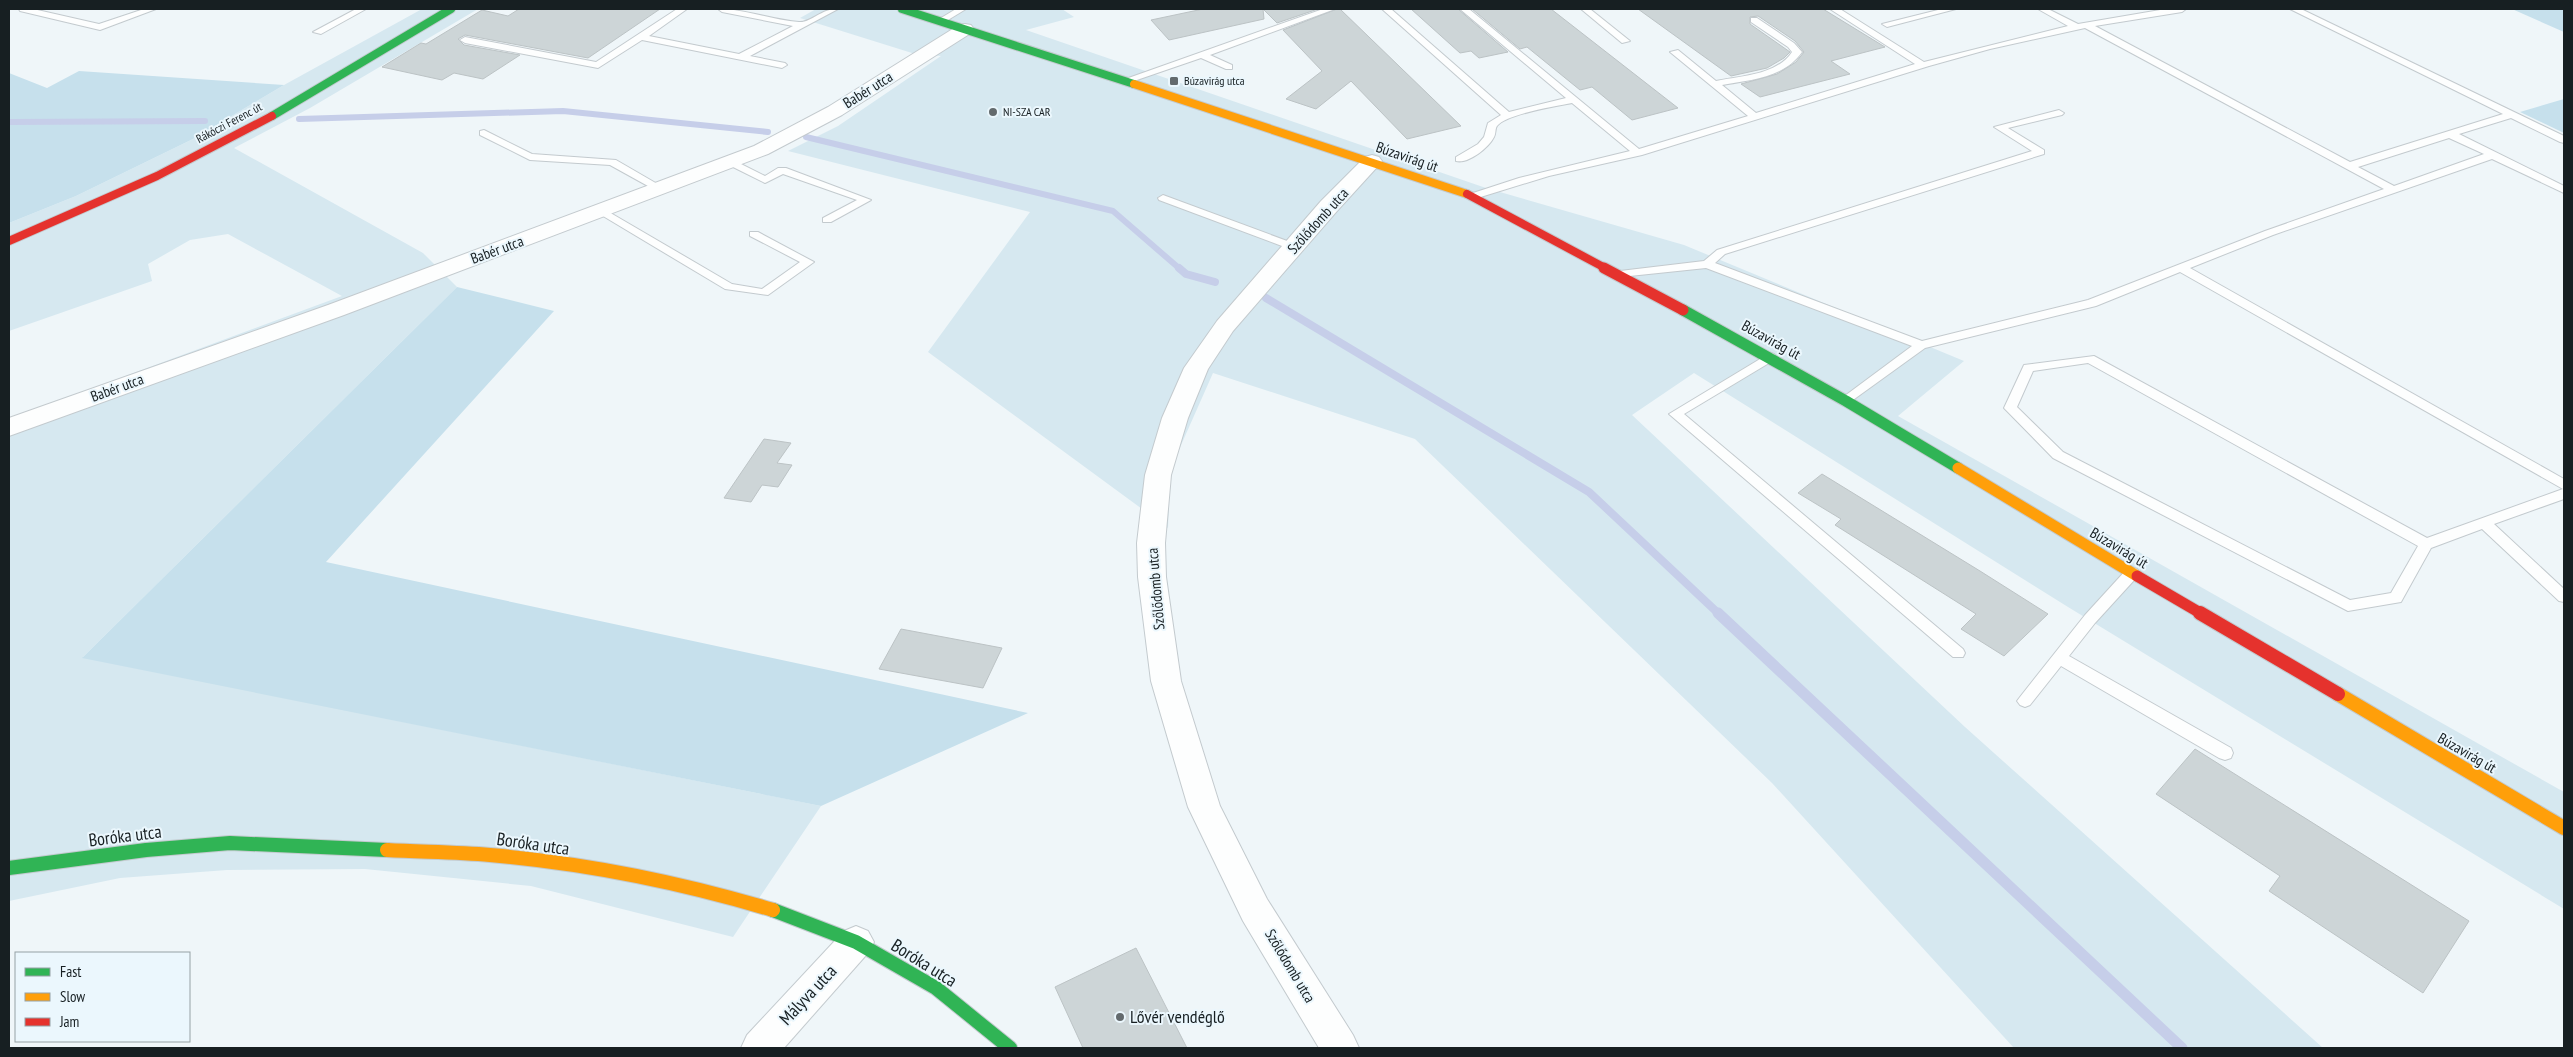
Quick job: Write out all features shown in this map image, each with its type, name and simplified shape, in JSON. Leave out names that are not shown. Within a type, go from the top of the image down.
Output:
[{"type":"street","name":"Rákóczi Ferenc út","points":[[9,241],[92,206],[206,152],[318,90],[451,9]]},
{"type":"street","name":"Búzavirág út","points":[[902,9],[940,21],[964,19],[1125,81],[1474,196],[1620,274],[1846,400],[2132,573],[2564,828]]},
{"type":"street","name":"Babér utca","points":[[9,427],[602,211],[781,142],[835,111],[964,19]]},
{"type":"street","name":"Szőlődomb utca","points":[[1340,1048],[1255,910],[1204,807],[1166,681],[1152,577],[1151,543],[1158,475],[1175,418],[1196,368],[1225,326],[1372,161]]},
{"type":"street","name":"Boróka utca","points":[[9,868],[146,850],[230,843],[490,855],[615,873],[713,892],[778,912],[856,942],[936,988],[1010,1048]]},
{"type":"street","name":"Mályva utca","points":[[760,1048],[856,942]]},
{"type":"lane","points":[[22,9],[100,27],[152,9]]},
{"type":"lane","points":[[318,32],[362,9]]},
{"type":"lane","points":[[465,40],[598,64],[683,9]]},
{"type":"lane","points":[[722,9],[801,26]]},
{"type":"lane","points":[[763,17],[776,9]]},
{"type":"lane","points":[[742,56],[834,9]]},
{"type":"lane","points":[[1125,81],[1330,9]]},
{"type":"lane","points":[[1386,9],[1508,116]]},
{"type":"lane","points":[[1464,9],[1638,153]]},
{"type":"lane","points":[[1585,9],[1625,41]]},
{"type":"lane","points":[[1834,9],[1924,66]]},
{"type":"lane","points":[[1888,24],[1952,9]]},
{"type":"lane","points":[[2042,9],[2082,26],[2392,189]]},
{"type":"lane","points":[[1474,196],[1505,184],[1638,153],[1960,55],[2158,10],[2182,9]]},
{"type":"lane","points":[[2294,9],[2564,140]]},
{"type":"lane","points":[[940,21],[964,19]]},
{"type":"lane","points":[[1714,84],[1773,72],[1794,58],[1797,52],[1791,45],[1754,20]]},
{"type":"lane","points":[[642,37],[782,65]]},
{"type":"lane","points":[[1675,52],[1756,117]]},
{"type":"lane","points":[[1202,54],[1229,67]]},
{"type":"lane","points":[[1460,159],[1483,146],[1492,134],[1492,125],[1508,116],[1573,100]]},
{"type":"lane","points":[[1707,264],[1721,252],[2040,152],[1999,126],[2059,113]]},
{"type":"lane","points":[[2349,166],[2510,115]]},
{"type":"lane","points":[[484,133],[530,157],[612,162],[661,189]]},
{"type":"lane","points":[[2450,134],[2564,190]]},
{"type":"lane","points":[[1846,400],[1921,344],[1968,335],[2092,303],[2269,233],[2492,155]]},
{"type":"lane","points":[[731,162],[765,180],[782,170],[866,200],[827,220]]},
{"type":"lane","points":[[1163,198],[1294,247]]},
{"type":"lane","points":[[602,211],[729,287],[764,293],[808,262],[754,234]]},
{"type":"lane","points":[[1620,274],[1707,264],[1921,344]]},
{"type":"lane","points":[[2181,268],[2564,485]]},
{"type":"lane","points":[[1770,357],[1675,414],[1958,653]]},
{"type":"lane","points":[[2426,544],[2090,359],[2028,368],[2010,408],[2058,455],[2348,606],[2396,598],[2426,544],[2564,494]]},
{"type":"lane","points":[[2484,523],[2564,597]]},
{"type":"lane","points":[[2025,701],[2090,619],[2132,573]]},
{"type":"lane","points":[[2059,658],[2225,753]]},
{"type":"shaded area","points":[[422,9],[478,9],[310,108],[234,148],[423,253],[457,287],[83,657],[821,806],[733,937],[531,886],[365,869],[227,870],[120,878],[9,901],[9,419],[342,296],[228,234],[190,240],[148,264],[152,281],[9,331],[9,223],[76,196],[193,139],[284,85]]},
{"type":"shaded area","points":[[816,9],[1062,9],[1074,17],[1026,30],[1486,188],[1684,245],[1964,361],[1898,416],[2564,792],[2564,909],[2068,607],[1694,373],[1632,415],[1965,727],[2323,1048],[2014,1048],[1772,783],[1415,439],[1213,373],[1170,470],[1168,528],[928,352],[1030,212],[788,151],[838,126],[941,56],[912,53],[800,18]]},
{"type":"shaded area","points":[[2512,9],[2564,9],[2564,32]]},
{"type":"shaded area","points":[[79,71],[284,85],[193,139],[76,196],[9,223],[9,73],[47,88]]},
{"type":"shaded area","points":[[2564,99],[2564,133],[2520,112]]},
{"type":"shaded area","points":[[457,287],[554,311],[326,562],[1028,713],[821,806],[82,658]]},
{"type":"building","points":[[519,9],[660,9],[588,58],[465,35],[458,39],[464,45],[520,55],[483,79],[454,73],[442,80],[382,67],[421,43],[426,44],[482,10],[508,16]]},
{"type":"building","points":[[1203,9],[1263,9],[1264,19],[1169,40],[1151,20]]},
{"type":"building","points":[[1263,9],[1318,9],[1277,23]]},
{"type":"building","points":[[1340,9],[1461,126],[1407,139],[1351,81],[1316,109],[1286,99],[1322,71],[1283,30]]},
{"type":"building","points":[[1411,9],[1458,9],[1508,52],[1479,58],[1471,51],[1460,53]]},
{"type":"building","points":[[1472,9],[1551,9],[1678,108],[1632,120],[1592,87],[1580,90],[1527,47],[1520,49]]},
{"type":"building","points":[[1638,9],[1823,9],[1885,47],[1831,61],[1850,74],[1760,97],[1741,84],[1777,74],[1796,62],[1804,52],[1795,41],[1758,16],[1750,17],[1750,24],[1790,52],[1767,68],[1731,76]]},
{"type":"building","points":[[764,439],[791,443],[777,463],[792,465],[778,487],[762,485],[751,502],[724,498]]},
{"type":"building","points":[[1822,474],[2048,614],[2004,656],[1961,629],[1976,614],[1835,525],[1841,519],[1798,493]]},
{"type":"building","points":[[901,629],[1002,648],[983,688],[879,669]]},
{"type":"building","points":[[2195,749],[2469,921],[2423,993],[2269,891],[2280,876],[2156,794]]},
{"type":"building","name":"Lővér vendéglő","points":[[1136,948],[1187,1048],[1083,1048],[1055,987]]},
{"type":"waterway","points":[[299,119],[563,111],[768,132]]},
{"type":"waterway","points":[[9,122],[205,121]]},
{"type":"waterway","points":[[806,137],[1113,211],[1180,269]]},
{"type":"waterway","points":[[1179,268],[1186,274],[1215,282]]},
{"type":"waterway","points":[[1266,298],[1589,492],[1719,614]]},
{"type":"waterway","points":[[1718,613],[2182,1048]]},
{"type":"traffic: fast","points":[[272,116],[451,9]]},
{"type":"traffic: fast","points":[[902,9],[1134,84]]},
{"type":"traffic: fast","points":[[1683,310],[1846,401],[1958,468]]},
{"type":"traffic: fast","points":[[9,868],[146,850],[230,843],[387,850]]},
{"type":"traffic: fast","points":[[773,910],[856,942],[936,988],[1010,1048]]},
{"type":"traffic: slow","points":[[1134,84],[1467,194]]},
{"type":"traffic: slow","points":[[1958,468],[2137,576]]},
{"type":"traffic: slow","points":[[2338,694],[2564,828]]},
{"type":"traffic: slow","points":[[387,850],[490,855],[615,873],[713,892],[773,910]]},
{"type":"traffic: jam","points":[[9,241],[157,176],[272,116]]},
{"type":"traffic: jam","points":[[1467,194],[1683,310]]},
{"type":"traffic: jam","points":[[2137,576],[2338,694]]},
{"type":"place","name":"Búzavirág utca","points":[[1174,81]]},
{"type":"place","name":"NI-SZA CAR","points":[[993,112]]},
{"type":"place","name":"Lővér vendéglő","points":[[1120,1017]]}]
